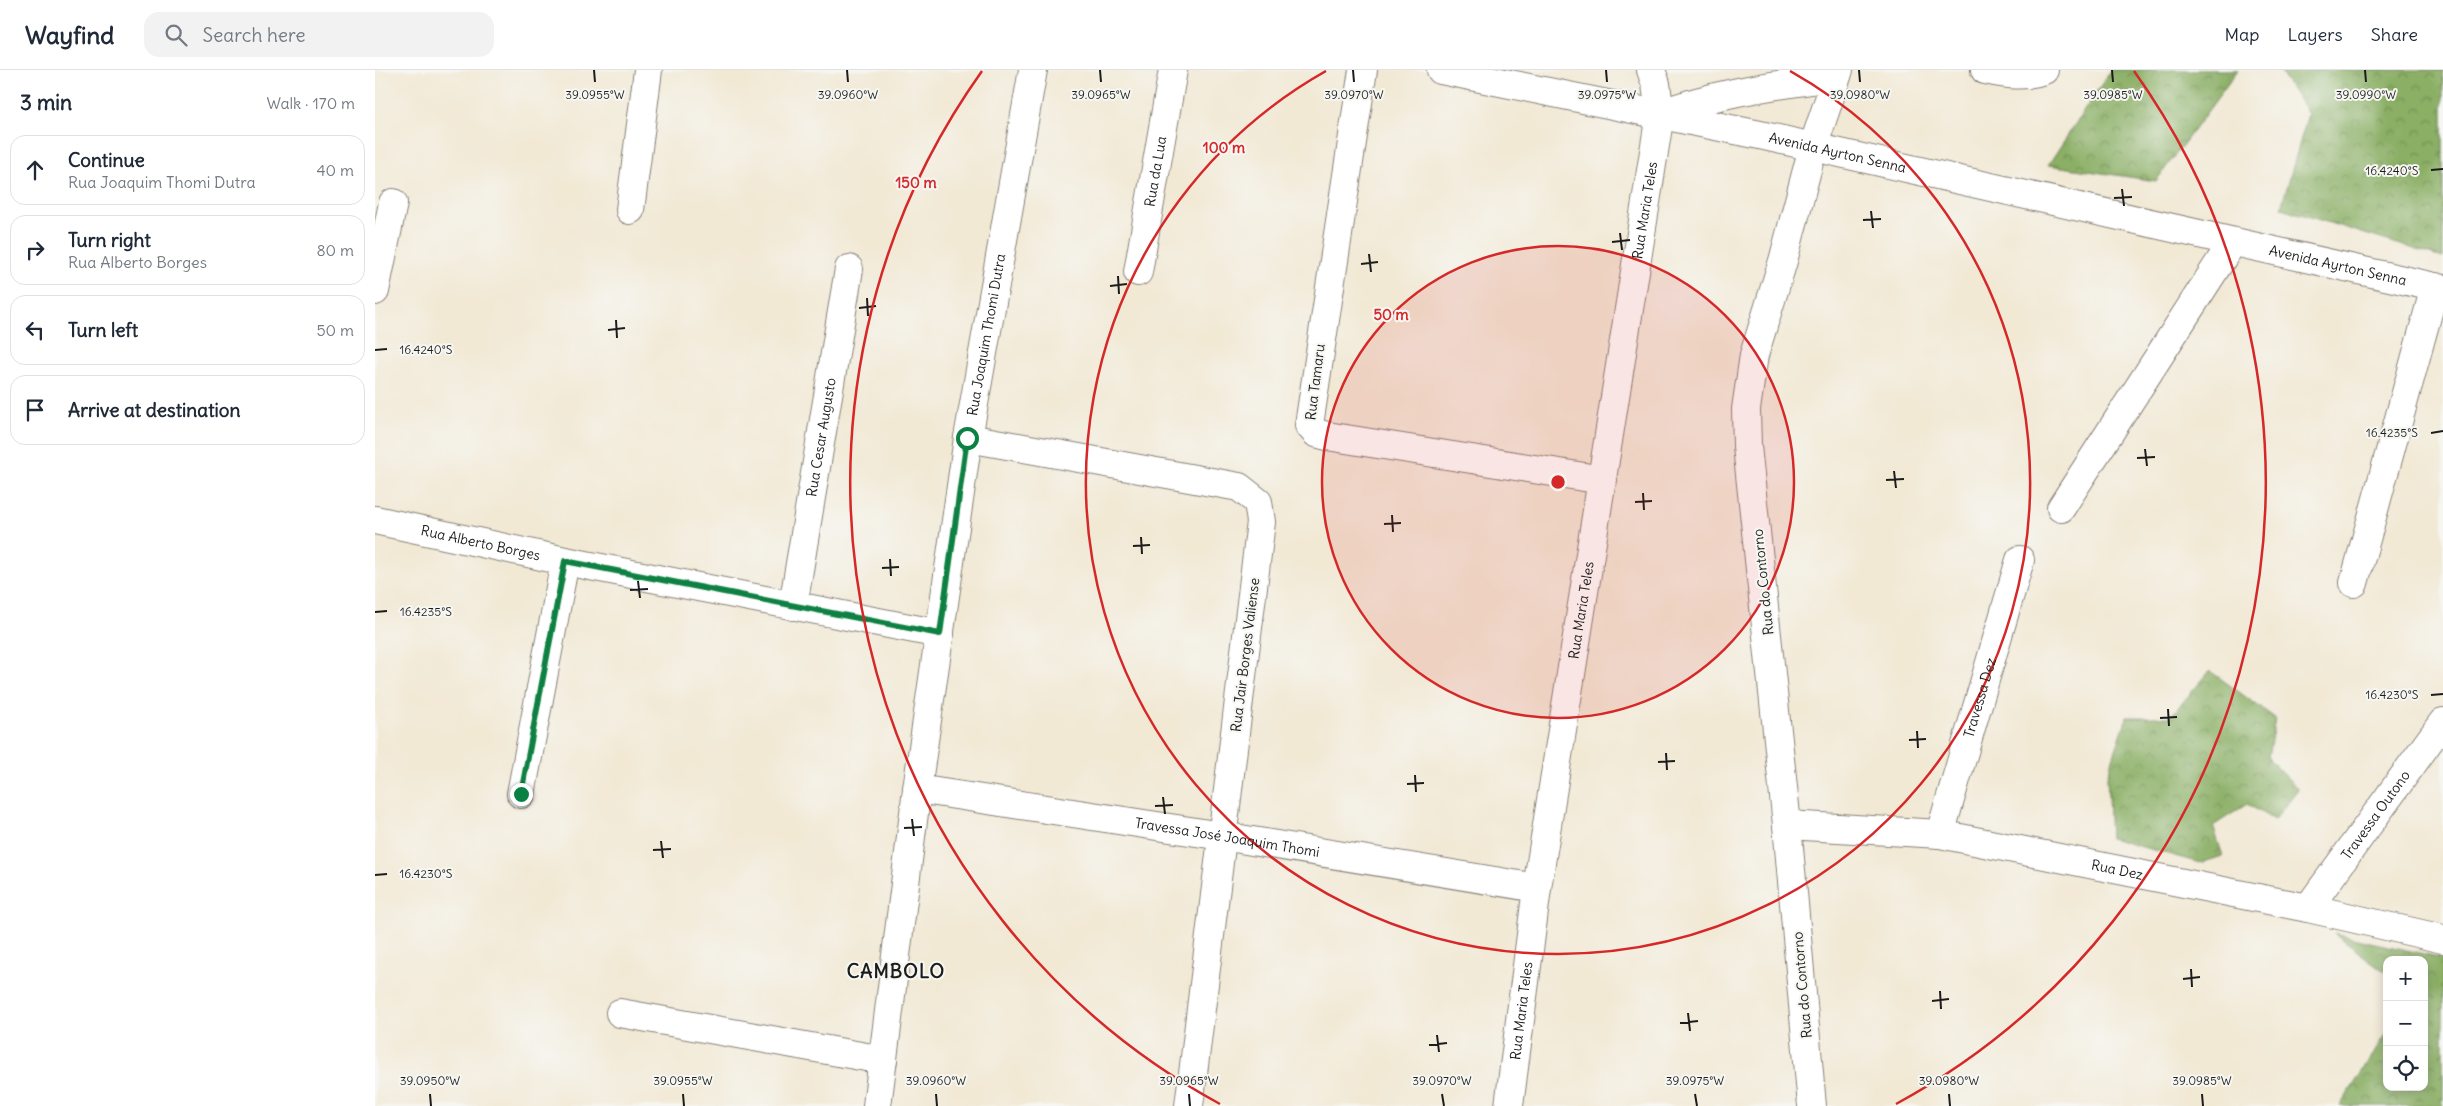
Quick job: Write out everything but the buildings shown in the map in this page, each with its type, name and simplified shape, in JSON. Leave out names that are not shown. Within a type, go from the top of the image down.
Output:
[{"type":"street","points":[[630,210],[648,70]]},
{"type":"street","name":"Rua Joaquim Thomi Dutra","points":[[877,1106],[917,790],[967,438],[1033,70]]},
{"type":"street","name":"Rua da Lua","points":[[1138,272],[1173,70]]},
{"type":"street","name":"Rua Tamaru","points":[[1363,70],[1309,425],[1316,433],[1327,436],[1603,480]]},
{"type":"street","name":"Avenida Ayrton Senna","points":[[1441,70],[1813,147],[2232,243],[2439,288]]},
{"type":"street","name":"Rua Maria Teles","points":[[1509,1106],[1537,888],[1660,114],[1656,84],[1651,70]]},
{"type":"street","points":[[1985,70],[2015,75],[2031,75],[2044,70]]},
{"type":"street","points":[[1660,114],[1703,99],[1838,73]]},
{"type":"street","name":"Rua do Contorno","points":[[1812,1106],[1787,825],[1747,446],[1746,408],[1754,355],[1813,147],[1838,73]]},
{"type":"street","points":[[375,291],[393,203]]},
{"type":"street","points":[[2061,508],[2232,243]]},
{"type":"street","name":"Rua Cesar Augusto","points":[[793,606],[849,269]]},
{"type":"street","points":[[2354,583],[2439,288]]},
{"type":"street","name":"Rua Jair Borges Valiense","points":[[967,438],[1239,486],[1258,502],[1261,522],[1189,1106]]},
{"type":"street","name":"Rua Alberto Borges","points":[[375,520],[565,561],[940,634]]},
{"type":"street","name":"Travessa Dez","points":[[1940,834],[2020,560]]},
{"type":"street","points":[[521,794],[565,561]]},
{"type":"street","name":"Travessa Outono","points":[[2308,908],[2443,722]]},
{"type":"street","name":"Travessa José Joaquim Thomi","points":[[917,790],[1223,836],[1537,888]]},
{"type":"street","name":"Rua Dez","points":[[1787,825],[1940,834],[2308,908],[2443,939]]},
{"type":"street","points":[[619,1013],[883,1060]]},
{"type":"green space","points":[[2111,70],[2238,70],[2156,181],[2048,165]]},
{"type":"green space","points":[[2279,70],[2443,70],[2443,258],[2281,208],[2308,114]]},
{"type":"green space","points":[[2210,671],[2275,718],[2268,758],[2298,789],[2274,820],[2247,804],[2213,826],[2223,856],[2200,863],[2110,838],[2107,776],[2127,717],[2170,717]]},
{"type":"green space","points":[[2334,934],[2443,958],[2443,1106],[2340,1106],[2383,1039],[2383,1091],[2428,1091],[2428,956],[2383,956],[2383,970]]},
{"type":"district","name":"CAMBOLO","points":[[896,971]]},
{"type":"route","points":[[521,794],[565,561],[940,634],[967,438]]}]
